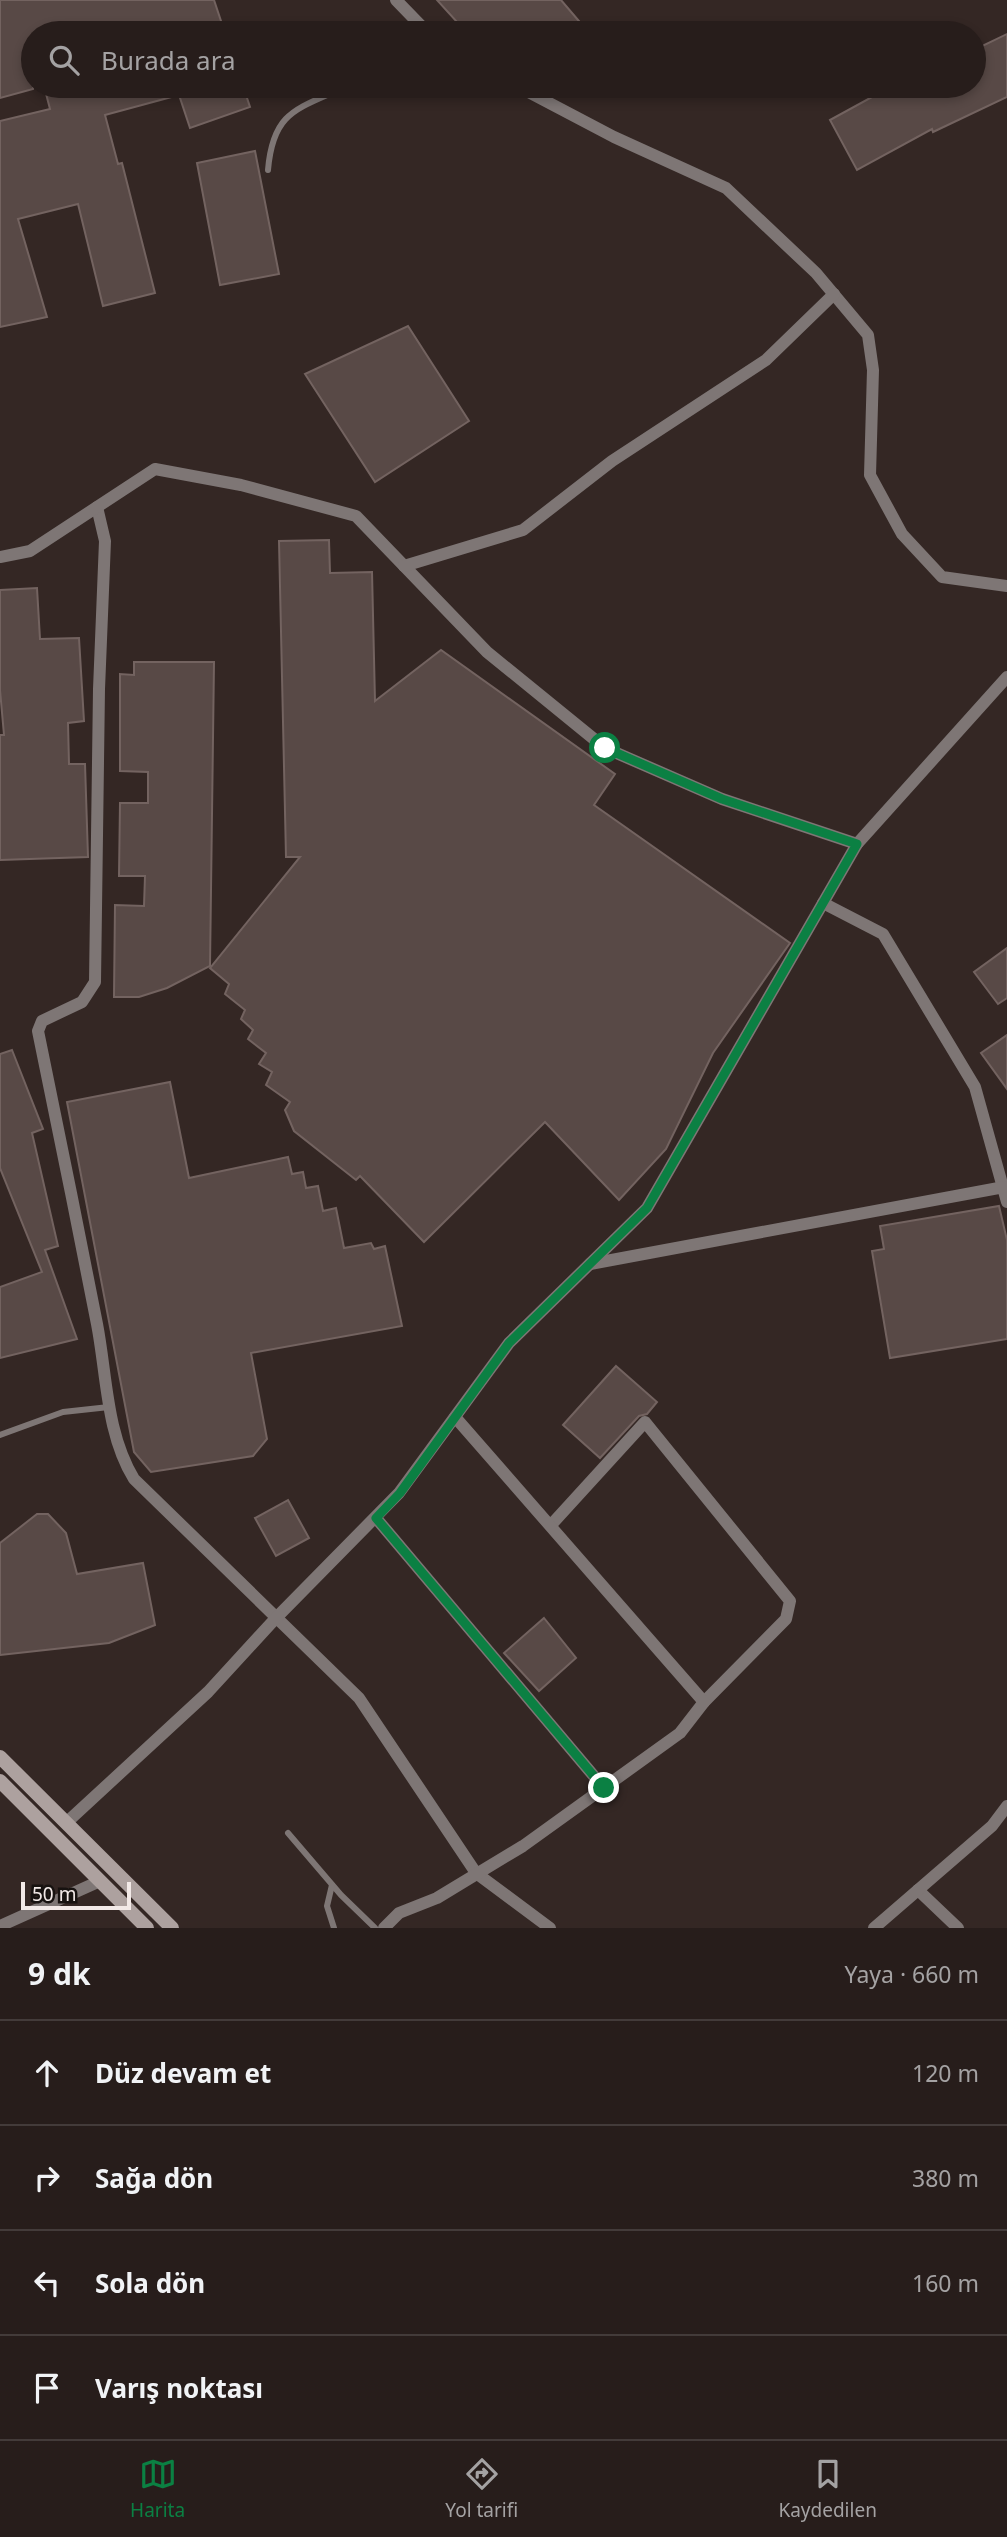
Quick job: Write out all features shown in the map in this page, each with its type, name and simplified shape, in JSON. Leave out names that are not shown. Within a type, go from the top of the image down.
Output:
[{"type":"street","points":[[396,0],[416,21]]},
{"type":"street","points":[[540,98],[614,137],[726,188],[816,273],[868,335],[873,370],[870,475],[902,534],[942,577],[1007,586]]},
{"type":"street","points":[[404,566],[523,530],[612,461],[766,360],[834,294]]},
{"type":"street","points":[[0,557],[30,551],[155,469],[241,485],[356,516],[487,652],[605,748],[722,799],[857,844]]},
{"type":"street","points":[[97,507],[105,541],[99,689],[95,982],[82,1002],[42,1021],[38,1031],[122,1460],[134,1479],[359,1698],[476,1873],[550,1928]]},
{"type":"street","points":[[54,1834],[208,1692],[275,1619],[400,1493],[509,1343],[647,1208],[857,844],[1007,677]]},
{"type":"street","points":[[823,902],[883,934],[975,1087],[1004,1178],[1007,1202]]},
{"type":"street","points":[[590,1264],[1004,1178]]},
{"type":"street","points":[[455,1417],[704,1702]]},
{"type":"street","points":[[384,1928],[399,1913],[438,1898],[523,1846],[680,1733],[704,1702],[786,1619],[790,1601],[645,1422],[551,1525]]},
{"type":"street","points":[[376,1518],[604,1788]]},
{"type":"street","points":[[0,1757],[172,1928]]},
{"type":"street","points":[[0,1781],[147,1928]]},
{"type":"street","points":[[874,1928],[992,1826],[1007,1806]]},
{"type":"street","points":[[0,1926],[100,1881]]},
{"type":"street","points":[[918,1890],[958,1928]]},
{"type":"lane","points":[[268,170],[273,136],[284,120],[299,108],[321,98]]},
{"type":"lane","points":[[0,1436],[64,1412],[110,1407]]},
{"type":"lane","points":[[288,1833],[332,1885],[375,1928]]},
{"type":"lane","points":[[332,1885],[327,1906],[334,1928]]},
{"type":"building","points":[[0,0],[214,0],[221,21],[21,21],[21,92],[0,98]]},
{"type":"building","points":[[437,0],[561,0],[579,21],[456,21]]},
{"type":"building","points":[[1007,34],[1007,97],[933,132],[932,129],[857,170],[830,120],[870,98],[986,98],[986,44]]},
{"type":"building","points":[[47,98],[168,98],[105,115],[118,164],[122,163],[155,293],[103,306],[78,204],[18,219],[47,317],[0,327],[0,121],[50,109]]},
{"type":"building","points":[[180,98],[247,98],[250,107],[190,128]]},
{"type":"building","points":[[255,151],[279,274],[220,285],[197,163]]},
{"type":"building","points":[[408,326],[469,421],[375,482],[305,374]]},
{"type":"building","points":[[329,540],[330,573],[372,572],[375,701],[441,650],[615,774],[594,805],[790,943],[713,1053],[666,1149],[619,1200],[545,1122],[424,1242],[360,1176],[356,1180],[294,1131],[285,1110],[290,1102],[266,1085],[272,1072],[259,1064],[266,1053],[248,1039],[253,1030],[241,1019],[245,1010],[225,994],[229,984],[210,968],[300,857],[286,857],[279,541]]},
{"type":"building","points":[[37,588],[40,639],[79,638],[84,721],[68,723],[69,764],[85,764],[88,857],[0,860],[0,735],[4,735],[0,690],[0,590]]},
{"type":"building","points":[[134,662],[214,662],[210,966],[167,988],[139,997],[114,997],[115,905],[144,906],[145,876],[119,876],[120,803],[148,803],[148,772],[120,771],[120,674],[134,675]]},
{"type":"building","points":[[1007,948],[1007,998],[998,1004],[974,972]]},
{"type":"building","points":[[1007,1035],[1007,1089],[981,1053]]},
{"type":"building","points":[[12,1050],[43,1129],[32,1133],[58,1246],[45,1250],[77,1339],[0,1358],[0,1287],[42,1272],[0,1168],[0,1054]]},
{"type":"building","points":[[170,1082],[189,1178],[288,1157],[292,1174],[303,1172],[306,1188],[318,1186],[323,1211],[336,1208],[344,1248],[371,1243],[374,1249],[385,1246],[402,1326],[251,1353],[267,1439],[253,1456],[151,1472],[134,1452],[67,1102]]},
{"type":"building","points":[[999,1206],[1007,1240],[1007,1339],[890,1358],[872,1251],[884,1249],[880,1226]]},
{"type":"building","points":[[616,1366],[657,1402],[647,1414],[639,1416],[600,1458],[563,1425]]},
{"type":"building","points":[[288,1500],[309,1538],[276,1556],[255,1518]]},
{"type":"building","points":[[37,1514],[48,1514],[66,1533],[77,1574],[143,1563],[155,1625],[109,1643],[0,1655],[0,1543]]},
{"type":"building","points":[[544,1618],[576,1658],[539,1691],[504,1653]]},
{"type":"route","points":[[604,1788],[376,1518],[400,1493],[509,1343],[647,1208],[857,844],[722,799],[605,748]]}]
